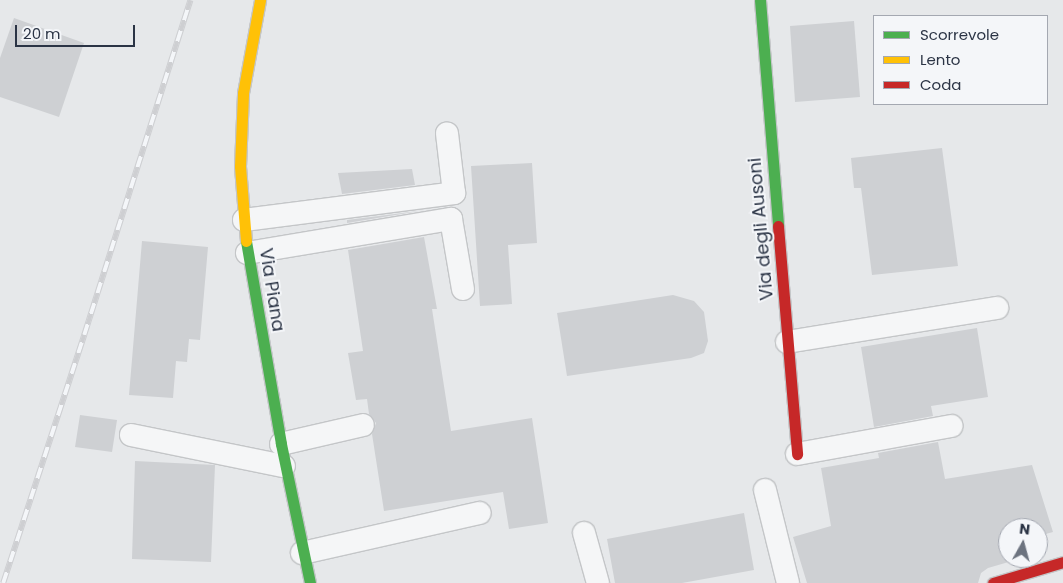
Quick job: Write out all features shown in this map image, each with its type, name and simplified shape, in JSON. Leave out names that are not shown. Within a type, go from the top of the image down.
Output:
[{"type":"street","name":"Via Piana","points":[[260,0],[243,93],[240,166],[244,220],[247,253],[282,455],[310,583]]},
{"type":"street","name":"Via degli Ausoni","points":[[760,0],[797,454]]},
{"type":"street","points":[[993,583],[1063,562]]},
{"type":"lane","points":[[244,220],[454,193],[447,133]]},
{"type":"lane","points":[[247,253],[451,219],[463,289]]},
{"type":"lane","points":[[787,342],[997,308]]},
{"type":"lane","points":[[131,435],[282,455],[363,425]]},
{"type":"lane","points":[[797,454],[951,426]]},
{"type":"lane","points":[[765,490],[788,583]]},
{"type":"lane","points":[[302,553],[480,513]]},
{"type":"lane","points":[[584,533],[598,583]]},
{"type":"building","points":[[14,18],[84,43],[59,117],[0,97],[0,58]]},
{"type":"building","points":[[854,21],[860,97],[795,102],[790,26]]},
{"type":"building","points":[[942,148],[958,266],[872,275],[861,188],[854,188],[851,158]]},
{"type":"building","points":[[532,163],[537,243],[508,245],[512,304],[480,306],[471,166]]},
{"type":"building","points":[[412,169],[415,185],[342,194],[338,173]]},
{"type":"building","points":[[419,211],[347,223],[347,220]]},
{"type":"building","points":[[424,237],[437,309],[432,309],[451,431],[532,418],[548,523],[509,529],[503,492],[384,511],[372,434],[376,423],[369,414],[367,399],[356,400],[348,353],[363,351],[348,250]]},
{"type":"building","points":[[142,241],[208,247],[200,340],[189,339],[187,362],[176,361],[173,398],[129,395]]},
{"type":"building","points":[[673,295],[694,301],[704,312],[708,341],[704,353],[691,358],[567,376],[557,313]]},
{"type":"building","points":[[977,328],[988,397],[931,406],[933,416],[874,427],[861,347]]},
{"type":"building","points":[[80,415],[117,420],[112,452],[75,447]]},
{"type":"building","points":[[938,442],[945,479],[1032,465],[1053,532],[1048,533],[1048,518],[998,518],[998,565],[988,568],[981,573],[978,583],[807,583],[793,537],[831,526],[821,468],[879,458],[878,453]]},
{"type":"building","points":[[135,461],[215,465],[211,562],[132,559]]},
{"type":"building","points":[[744,513],[754,570],[682,583],[615,583],[607,539]]},
{"type":"railway","points":[[3,583],[190,0]]},
{"type":"traffic: fast","points":[[760,0],[778,226]]},
{"type":"traffic: fast","points":[[246,241],[281,444],[310,583]]},
{"type":"traffic: slow","points":[[246,241],[240,166],[243,93],[260,0]]},
{"type":"traffic: jam","points":[[778,226],[797,454]]},
{"type":"traffic: jam","points":[[993,583],[1063,562]]}]
